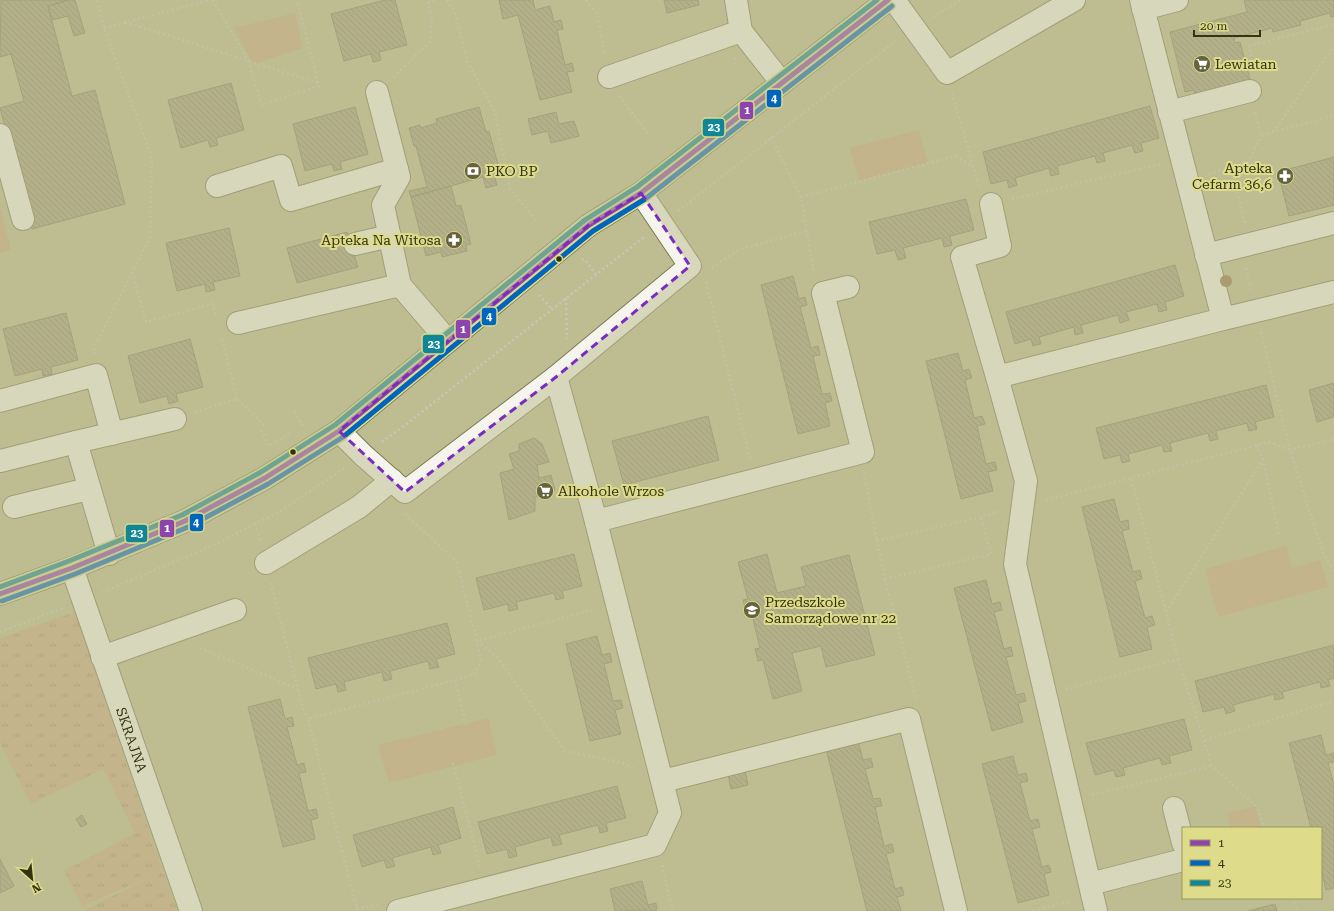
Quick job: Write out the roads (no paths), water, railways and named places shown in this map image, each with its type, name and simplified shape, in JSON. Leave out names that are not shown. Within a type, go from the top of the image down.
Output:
[{"type":"street","points":[[736,0],[741,31],[782,83]]},
{"type":"street","points":[[0,594],[109,554],[185,521],[239,493],[297,459],[339,431],[589,225],[641,193],[888,0]]},
{"type":"street","points":[[894,0],[947,73],[1074,0]]},
{"type":"street","points":[[1177,0],[1142,5],[1222,319]]},
{"type":"street","points":[[609,77],[741,31]]},
{"type":"street","points":[[1169,112],[1250,91]]},
{"type":"street","points":[[377,92],[399,177],[383,205],[400,285],[448,341]]},
{"type":"street","points":[[0,134],[23,219]]},
{"type":"street","points":[[217,186],[281,166],[292,200],[397,169]]},
{"type":"street","points":[[339,431],[363,455],[386,486],[404,492],[697,270],[661,224],[641,193]]},
{"type":"street","points":[[991,204],[1000,246],[962,257],[1026,482],[1015,564],[1093,897],[1182,860]]},
{"type":"street","points":[[1206,255],[1334,223]]},
{"type":"street","points":[[355,244],[390,236]]},
{"type":"street","points":[[229,328],[400,285]]},
{"type":"street","points":[[596,521],[862,452],[823,293],[848,287]]},
{"type":"street","points":[[997,377],[1222,319],[1334,292]]},
{"type":"street","points":[[389,907],[655,845],[670,813],[596,521],[563,371]]},
{"type":"street","points":[[0,401],[96,375],[112,434]]},
{"type":"street","points":[[0,461],[175,419]]},
{"type":"street","points":[[76,442],[88,488],[109,554]]},
{"type":"street","points":[[266,563],[359,507],[386,486]]},
{"type":"street","points":[[14,507],[88,488]]},
{"type":"street","name":"SKRAJNA","points":[[72,568],[191,911]]},
{"type":"street","points":[[102,657],[235,610]]},
{"type":"street","points":[[663,781],[909,719],[956,911]]},
{"type":"street","points":[[1174,808],[1182,839]]},
{"type":"place","name":"Lewiatan","points":[[1202,64]]},
{"type":"place","name":"PKO BP","points":[[473,171]]},
{"type":"place","name":"Apteka Cefarm 36,6","points":[[1285,176]]},
{"type":"place","name":"Apteka Na Witosa","points":[[454,240]]},
{"type":"place","name":"Alkohole Wrzos","points":[[545,491]]},
{"type":"place","name":"Przedszkole Samorządowe nr 22","points":[[752,610]]}]
